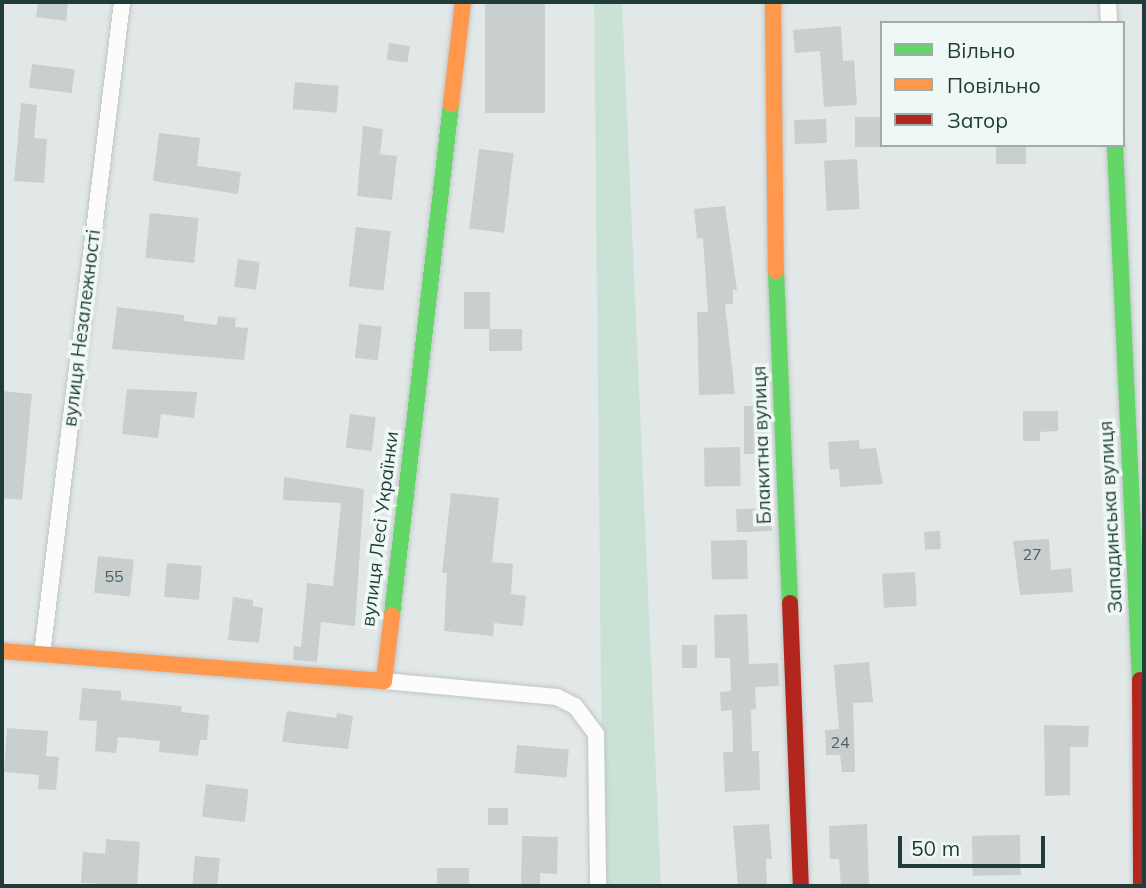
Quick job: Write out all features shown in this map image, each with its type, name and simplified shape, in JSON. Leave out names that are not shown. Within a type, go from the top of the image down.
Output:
[{"type":"street","name":"вулиця Незалежності","points":[[42,654],[122,2]]},
{"type":"street","name":"вулиця Лесі Українки","points":[[384,681],[463,2]]},
{"type":"street","name":"Блакитна вулиця","points":[[773,2],[773,184],[801,886]]},
{"type":"street","points":[[1108,2],[1109,21]]},
{"type":"street","name":"Западинська вулиця","points":[[1115,147],[1142,689],[1141,886]]},
{"type":"street","points":[[2,651],[556,697],[575,706],[596,734],[598,886]]},
{"type":"green space","points":[[594,2],[622,2],[661,886],[603,886]]},
{"type":"building","points":[[38,2],[68,2],[66,21],[36,17]]},
{"type":"building","points":[[485,2],[545,2],[545,113],[485,113]]},
{"type":"building","points":[[841,26],[843,61],[854,60],[857,105],[824,107],[820,51],[795,53],[793,30]]},
{"type":"building","points":[[389,43],[410,46],[407,63],[387,60]]},
{"type":"building","points":[[32,64],[75,69],[72,93],[29,88]]},
{"type":"building","points":[[295,82],[339,86],[336,113],[293,109]]},
{"type":"building","points":[[21,103],[37,105],[34,138],[47,139],[44,183],[14,181]]},
{"type":"building","points":[[855,117],[880,117],[880,147],[855,147]]},
{"type":"building","points":[[826,119],[827,143],[795,144],[794,120]]},
{"type":"building","points":[[363,126],[383,129],[380,154],[397,156],[392,200],[357,196]]},
{"type":"building","points":[[159,133],[200,138],[197,166],[241,172],[238,194],[153,181]]},
{"type":"building","points":[[996,147],[1026,147],[1026,164],[996,164]]},
{"type":"building","points":[[479,149],[514,153],[504,233],[469,228]]},
{"type":"building","points":[[857,159],[860,209],[827,211],[824,161]]},
{"type":"building","points":[[725,206],[737,290],[733,290],[733,304],[725,304],[735,394],[699,395],[697,312],[708,312],[703,238],[697,239],[694,209]]},
{"type":"building","points":[[150,213],[199,218],[194,263],[145,258]]},
{"type":"building","points":[[356,227],[391,231],[383,291],[349,287]]},
{"type":"building","points":[[238,259],[260,262],[256,290],[234,287]]},
{"type":"building","points":[[464,292],[490,292],[490,329],[464,329]]},
{"type":"building","points":[[117,307],[184,315],[184,321],[217,325],[218,316],[236,318],[235,327],[248,328],[244,360],[112,349]]},
{"type":"building","points":[[359,324],[382,327],[378,361],[355,358]]},
{"type":"building","points":[[489,329],[522,329],[522,351],[489,351]]},
{"type":"building","points":[[127,389],[197,392],[194,418],[161,414],[158,438],[122,434]]},
{"type":"building","points":[[2,391],[32,394],[22,500],[2,498]]},
{"type":"building","points":[[744,406],[766,406],[766,454],[744,454]]},
{"type":"building","points":[[1023,411],[1058,411],[1058,431],[1040,432],[1040,441],[1023,441]]},
{"type":"building","points":[[350,414],[376,417],[372,451],[346,448]]},
{"type":"building","points":[[859,440],[860,449],[876,448],[883,484],[840,487],[839,469],[830,470],[828,442]]},
{"type":"building","points":[[740,447],[741,486],[705,487],[704,448]]},
{"type":"building","points":[[284,477],[364,489],[355,626],[321,622],[317,662],[293,660],[294,646],[301,647],[307,583],[333,586],[341,503],[283,500]]},
{"type":"building","points":[[451,493],[499,498],[492,562],[513,564],[511,594],[526,596],[523,626],[494,623],[493,636],[444,631],[447,573],[442,573]]},
{"type":"building","points":[[771,508],[772,531],[737,532],[736,509]]},
{"type":"building","points":[[940,531],[941,549],[925,550],[924,532]]},
{"type":"building","points":[[1049,539],[1051,570],[1071,568],[1073,592],[1020,595],[1013,541]]},
{"type":"building","points":[[747,540],[748,579],[712,580],[711,541]]},
{"type":"building","points":[[98,556],[134,560],[130,597],[94,593]]},
{"type":"building","points":[[167,563],[202,566],[199,600],[164,597]]},
{"type":"building","points":[[915,572],[917,606],[884,608],[882,574]]},
{"type":"building","points":[[233,597],[253,600],[253,606],[263,608],[259,643],[228,640]]},
{"type":"building","points":[[747,614],[749,664],[778,663],[779,686],[755,687],[756,709],[751,710],[752,751],[759,751],[760,790],[725,792],[723,752],[733,752],[732,710],[721,711],[720,692],[731,691],[730,658],[715,658],[714,615]]},
{"type":"building","points":[[682,645],[697,645],[697,668],[682,668]]},
{"type":"building","points":[[869,662],[873,702],[853,703],[855,772],[842,772],[840,755],[826,755],[825,730],[839,729],[834,665]]},
{"type":"building","points":[[82,688],[121,691],[121,700],[182,706],[181,712],[209,715],[207,740],[200,740],[198,756],[159,752],[160,741],[118,737],[116,753],[95,751],[97,721],[79,720]]},
{"type":"building","points":[[287,711],[336,718],[337,713],[353,716],[348,749],[282,742]]},
{"type":"building","points":[[1044,725],[1089,726],[1088,747],[1070,747],[1070,795],[1045,796]]},
{"type":"building","points":[[7,728],[48,731],[46,756],[59,757],[56,790],[38,789],[39,775],[4,772]]},
{"type":"building","points":[[517,745],[569,750],[566,777],[515,773]]},
{"type":"building","points":[[206,784],[249,789],[245,822],[202,817]]},
{"type":"building","points":[[488,808],[508,808],[508,825],[488,825]]},
{"type":"building","points":[[769,824],[772,859],[766,859],[767,886],[738,886],[733,826]]},
{"type":"building","points":[[867,824],[869,886],[841,886],[839,859],[830,859],[829,826]]},
{"type":"building","points":[[1020,835],[1021,875],[973,876],[972,836]]},
{"type":"building","points":[[522,836],[558,837],[557,874],[540,873],[540,886],[521,886]]},
{"type":"building","points":[[106,839],[140,842],[137,886],[81,883],[83,852],[105,854]]},
{"type":"building","points":[[195,856],[220,858],[217,886],[192,886]]},
{"type":"building","points":[[437,868],[469,868],[469,886],[437,886]]},
{"type":"traffic: fast","points":[[392,615],[451,104]]},
{"type":"traffic: fast","points":[[1115,147],[1140,680]]},
{"type":"traffic: fast","points":[[776,271],[790,603]]},
{"type":"traffic: slow","points":[[451,104],[463,2]]},
{"type":"traffic: slow","points":[[773,2],[776,271]]},
{"type":"traffic: slow","points":[[2,651],[384,681],[392,615]]},
{"type":"traffic: jam","points":[[790,603],[801,886]]},
{"type":"traffic: jam","points":[[1140,680],[1141,886]]}]
